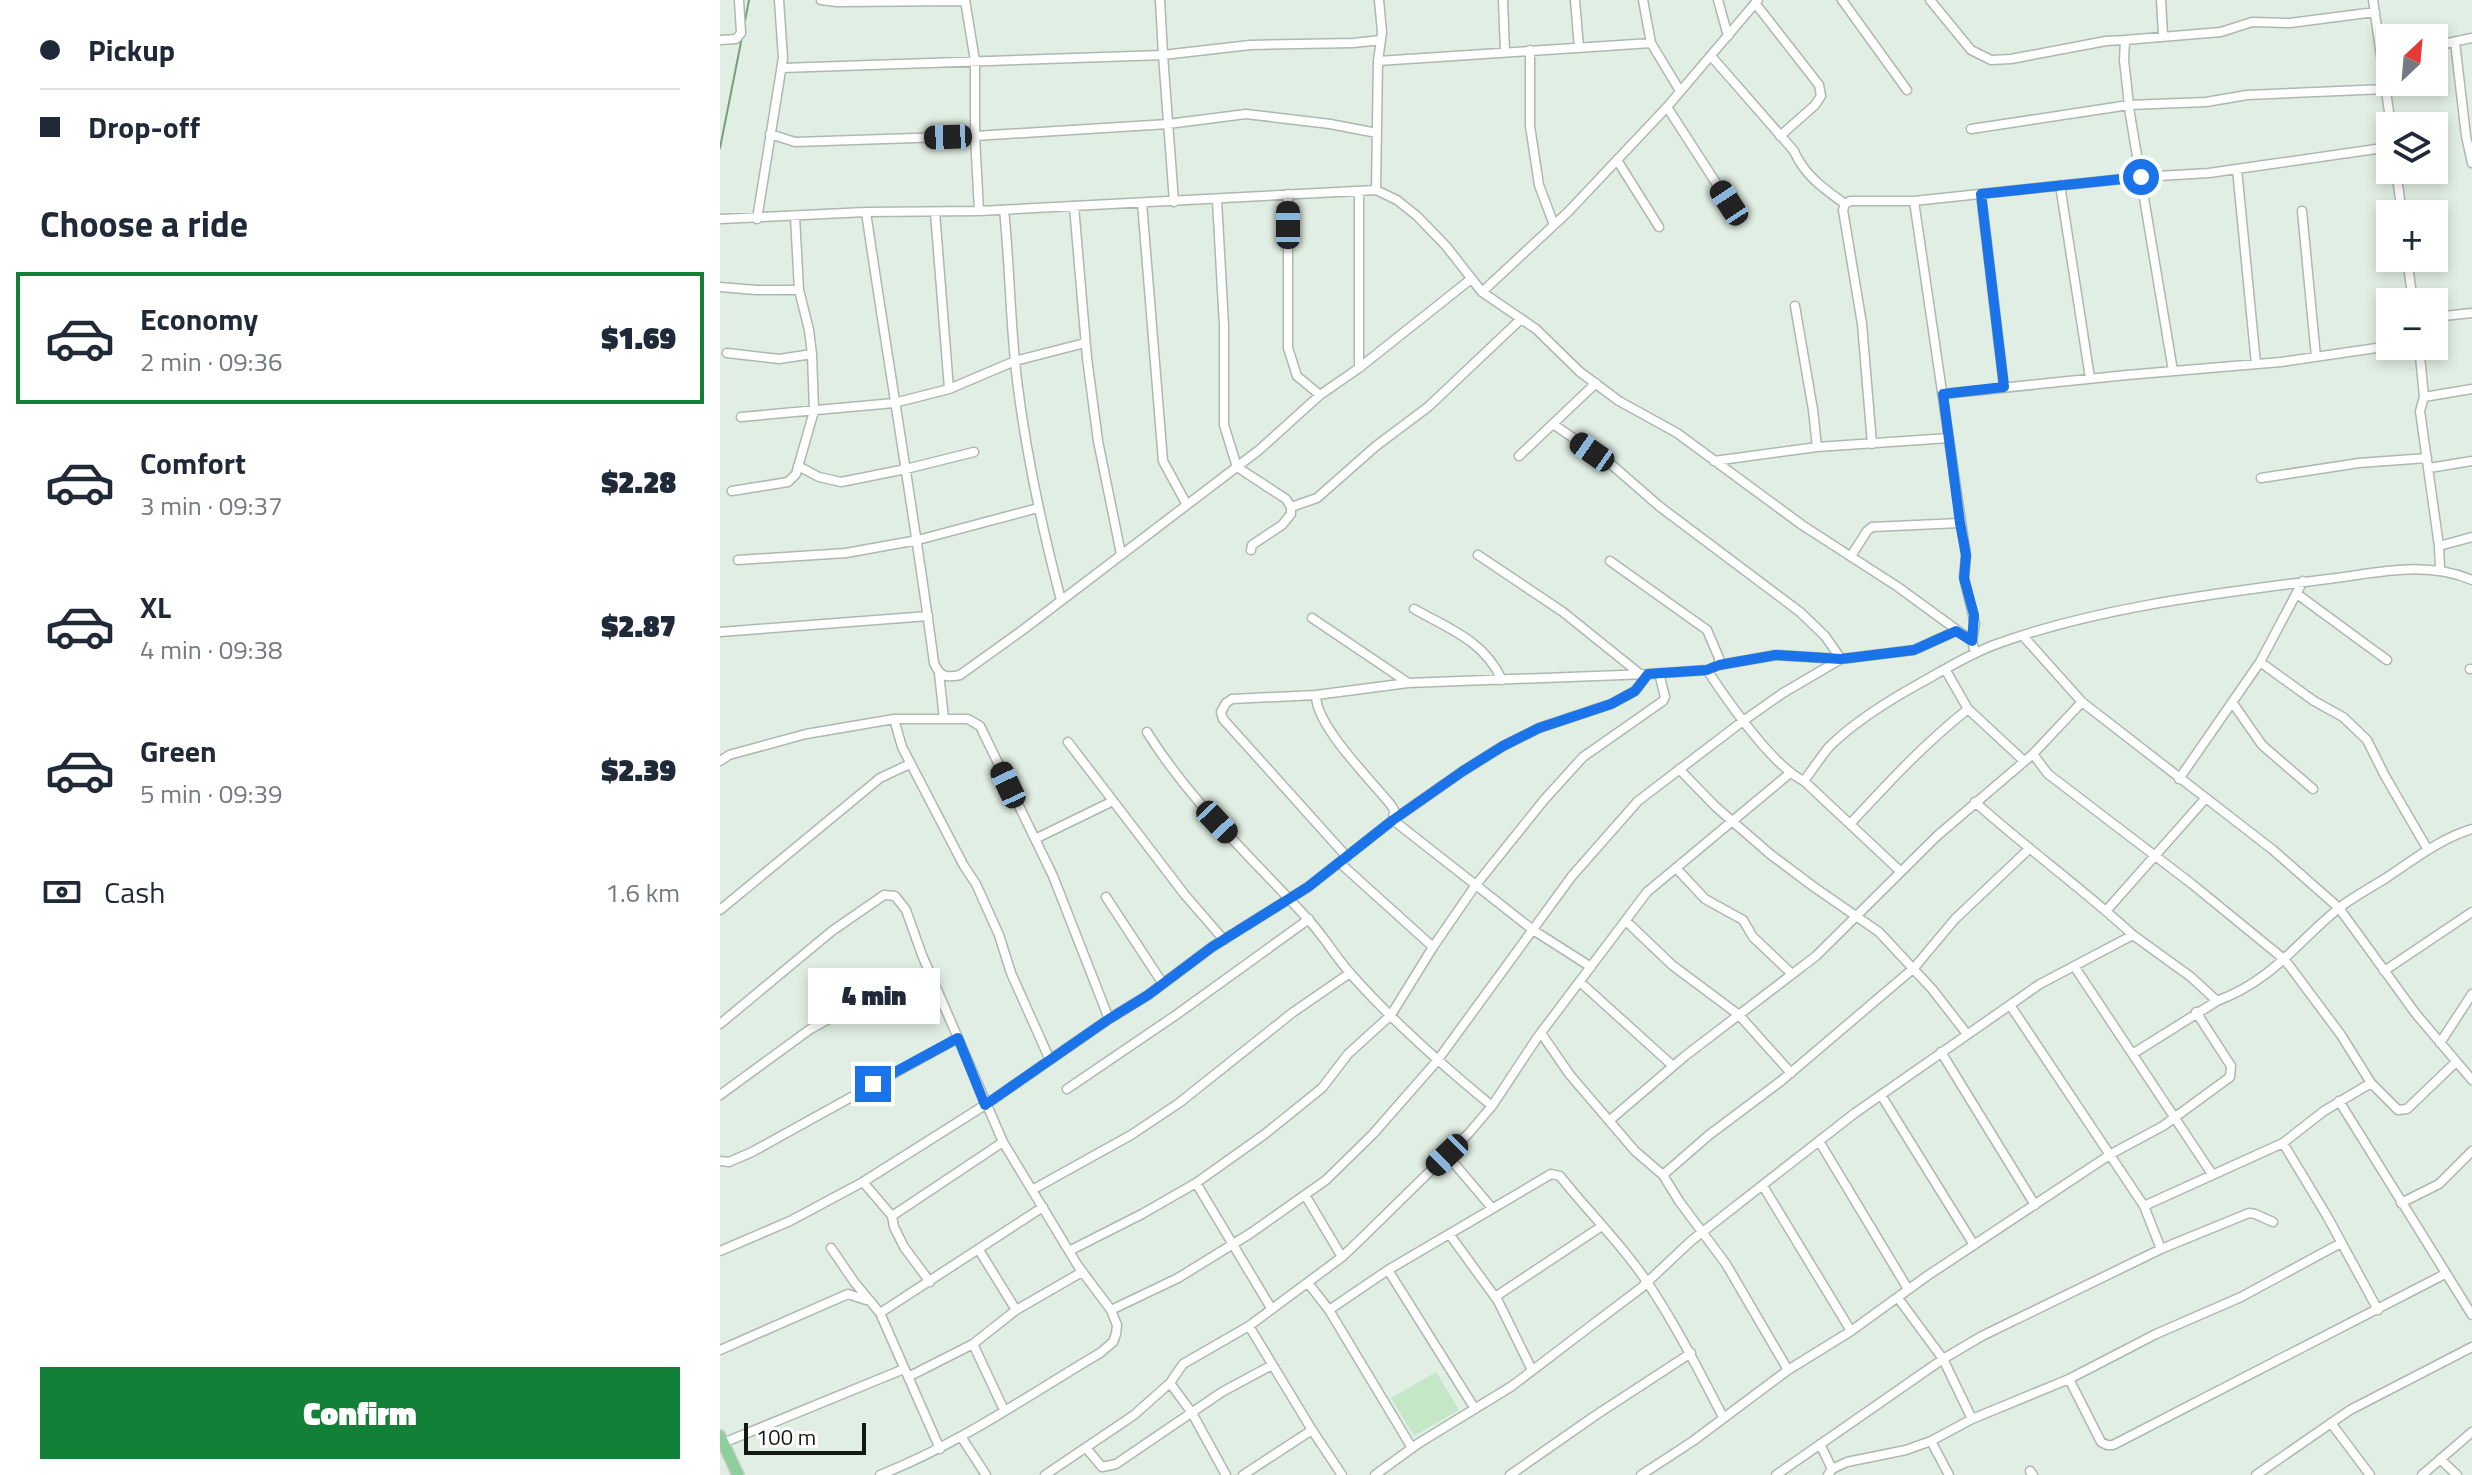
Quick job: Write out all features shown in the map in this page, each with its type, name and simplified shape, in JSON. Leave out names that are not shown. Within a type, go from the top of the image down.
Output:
[{"type":"main road","points":[[722,1439],[738,1475]]},
{"type":"street","points":[[720,40],[736,39],[741,33],[739,0]]},
{"type":"street","points":[[757,219],[782,68],[779,0]]},
{"type":"street","points":[[821,0],[965,1],[975,61],[979,211]]},
{"type":"street","points":[[1160,0],[1174,202]]},
{"type":"street","points":[[1376,190],[1381,40],[1379,0]]},
{"type":"street","points":[[1503,0],[1505,52]]},
{"type":"street","points":[[1575,0],[1579,48]]},
{"type":"street","points":[[1643,0],[1651,43],[1680,91]]},
{"type":"street","points":[[1718,0],[1728,36]]},
{"type":"street","points":[[1842,0],[1907,90]]},
{"type":"street","points":[[1930,0],[1971,50],[1991,60],[2106,41],[2221,32],[2252,22],[2290,23],[2375,12]]},
{"type":"street","points":[[2161,0],[2163,35]]},
{"type":"street","points":[[2373,0],[2378,24]]},
{"type":"street","points":[[1482,292],[1554,225],[1617,160],[1757,2],[1819,85],[1821,96],[1780,136]]},
{"type":"street","points":[[2448,43],[2472,38]]},
{"type":"street","points":[[782,68],[1163,55],[1250,45],[1381,40]]},
{"type":"street","points":[[2125,40],[2129,105],[2173,371]]},
{"type":"street","points":[[2455,42],[2472,163]]},
{"type":"street","points":[[1378,61],[1651,43]]},
{"type":"street","points":[[1530,50],[1530,126],[1539,185],[1554,225]]},
{"type":"street","points":[[1711,56],[1794,151],[1811,179],[1845,204]]},
{"type":"street","points":[[1971,129],[2129,105],[2206,102],[2247,95],[2376,89]]},
{"type":"street","points":[[1667,107],[1729,203]]},
{"type":"street","points":[[770,134],[795,142],[975,136],[1168,124],[1246,114],[1377,133]]},
{"type":"street","points":[[1872,444],[1862,324],[1843,210],[1850,201],[1914,201],[2237,169],[2376,149]]},
{"type":"street","points":[[1617,160],[1659,227]]},
{"type":"street","points":[[2237,169],[2256,364]]},
{"type":"street","points":[[2060,185],[2090,378]]},
{"type":"street","points":[[720,219],[1004,210],[1376,190],[1397,200],[1417,216],[1446,246],[1482,292],[1536,329],[1580,372],[1619,401],[1677,433],[1802,525],[1898,587],[1972,641]]},
{"type":"street","points":[[1359,191],[1359,368]]},
{"type":"street","points":[[1288,194],[1288,348],[1297,376],[1320,395]]},
{"type":"street","points":[[1981,194],[2004,387]]},
{"type":"street","points":[[1217,200],[1224,326],[1224,425],[1237,467],[1286,499],[1291,507],[1291,514],[1282,525],[1252,545],[1251,550]]},
{"type":"street","points":[[1914,201],[1966,555],[1964,578],[1974,615],[1972,641],[1975,653]]},
{"type":"street","points":[[1142,203],[1163,461],[1187,505]]},
{"type":"street","points":[[1074,206],[1085,343],[1098,441],[1121,554]]},
{"type":"street","points":[[1004,210],[1015,361],[1038,508],[1061,600]]},
{"type":"street","points":[[2302,211],[2316,357]]},
{"type":"street","points":[[866,212],[944,719]]},
{"type":"street","points":[[935,212],[949,389]]},
{"type":"street","points":[[732,491],[788,482],[796,474],[814,411],[812,354],[799,290],[795,216]]},
{"type":"street","points":[[939,673],[947,678],[960,675],[1259,450],[1320,395],[1471,279]]},
{"type":"street","points":[[720,287],[799,290]]},
{"type":"street","points":[[1795,306],[1817,447]]},
{"type":"street","points":[[2448,316],[2472,313]]},
{"type":"street","points":[[1291,507],[1317,498],[1376,446],[1428,407],[1521,319]]},
{"type":"street","points":[[741,417],[894,403],[949,389],[1015,361],[1085,343]]},
{"type":"street","points":[[1943,394],[2256,364],[2376,348]]},
{"type":"street","points":[[727,353],[779,359],[812,354]]},
{"type":"street","points":[[2420,360],[2424,397],[2420,411],[2440,569]]},
{"type":"street","points":[[1519,456],[1596,383]]},
{"type":"street","points":[[2424,397],[2472,389]]},
{"type":"street","points":[[1553,424],[1612,465],[1659,506],[1800,612],[1825,636],[1841,659]]},
{"type":"street","points":[[1714,461],[1817,447],[1949,438]]},
{"type":"street","points":[[798,466],[819,477],[841,482],[974,452]]},
{"type":"street","points":[[2261,478],[2359,463],[2472,461]]},
{"type":"street","points":[[738,560],[846,553],[918,540],[1038,508]]},
{"type":"street","points":[[1851,556],[1872,527],[1960,523]]},
{"type":"street","points":[[2439,546],[2472,537]]},
{"type":"street","points":[[1478,555],[1563,612],[1644,674]]},
{"type":"street","points":[[1610,561],[1707,630],[1719,665]]},
{"type":"street","points":[[1804,781],[1829,748],[1899,694],[1975,653],[2036,631],[2105,613],[2360,573],[2440,569],[2472,580]]},
{"type":"street","points":[[2179,779],[2260,662],[2303,581]]},
{"type":"street","points":[[2297,594],[2387,660]]},
{"type":"street","points":[[1414,609],[1473,642],[1491,659],[1502,680]]},
{"type":"street","points":[[720,632],[928,616]]},
{"type":"street","points":[[1312,618],[1408,683]]},
{"type":"street","points":[[1433,947],[1344,860],[1223,719],[1221,712],[1226,703],[1232,699],[1316,695],[1408,683],[1707,670],[1776,655],[1841,659],[1914,650],[1956,631]]},
{"type":"street","points":[[2023,636],[2082,702],[2273,850],[2339,908],[2416,1014],[2472,1080]]},
{"type":"street","points":[[1111,1310],[1178,1278],[1326,1180],[1373,1134],[1437,1061],[1610,829],[1638,801],[1743,721],[1841,659]]},
{"type":"street","points":[[2260,662],[2314,701],[2343,717],[2367,740],[2428,850]]},
{"type":"street","points":[[1945,669],[1968,709],[2024,761]]},
{"type":"street","points":[[1707,670],[1743,721],[1789,774],[1804,781],[1900,871]]},
{"type":"street","points":[[1069,1251],[1196,1183],[1304,1103],[1332,1078],[1348,1054],[1391,1015],[1475,886],[1544,800],[1583,757],[1663,701],[1665,697],[1659,673]]},
{"type":"street","points":[[720,1251],[790,1221],[863,1182],[985,1105],[1224,940],[1290,899],[1463,771],[1539,728],[1611,704],[1635,691],[1644,674]]},
{"type":"street","points":[[1316,695],[1316,703],[1329,728],[1391,805],[1393,820]]},
{"type":"street","points":[[1610,1120],[1673,1066],[1816,956],[1900,871],[2033,754],[2082,702]]},
{"type":"street","points":[[2232,702],[2262,745],[2313,789]]},
{"type":"street","points":[[1851,823],[1932,737],[1968,709]]},
{"type":"street","points":[[894,719],[910,764],[983,897],[1011,973],[1050,1060]]},
{"type":"street","points":[[720,761],[729,755],[806,734],[894,719],[968,719],[980,726],[1062,899],[1109,1019]]},
{"type":"street","points":[[1147,732],[1163,759],[1196,799],[1309,919],[1350,973],[1437,1061],[1492,1106]]},
{"type":"street","points":[[1068,742],[1185,895],[1224,940]]},
{"type":"street","points":[[2033,754],[2048,774],[2154,854],[2285,960],[2341,1035],[2371,1083],[2398,1110],[2403,1111],[2455,1063]]},
{"type":"street","points":[[720,910],[880,778],[910,764]]},
{"type":"street","points":[[1679,769],[1732,821],[1814,887],[1879,932],[1914,968],[1967,1034]]},
{"type":"street","points":[[1045,1475],[1134,1415],[1170,1383],[1183,1364],[1249,1326],[1342,1257],[1469,1133],[1492,1106],[1541,1033],[1647,892],[1789,774]]},
{"type":"street","points":[[2106,911],[2205,799]]},
{"type":"street","points":[[1035,839],[1113,801]]},
{"type":"street","points":[[1975,802],[2217,1001]]},
{"type":"street","points":[[1393,820],[1533,930],[1591,967]]},
{"type":"street","points":[[2134,1053],[2196,1012],[2251,986],[2285,960],[2339,908],[2428,850],[2472,829]]},
{"type":"street","points":[[1663,1175],[1709,1135],[1791,1073],[1914,968],[1955,919],[2029,849]]},
{"type":"street","points":[[1676,868],[1705,899],[1743,920],[1753,937],[1792,974]]},
{"type":"street","points":[[720,1024],[832,931],[884,895],[895,896],[901,901],[1003,1142],[1082,1272],[1111,1310],[1117,1325],[1113,1342],[1100,1353],[962,1438],[880,1475]]},
{"type":"street","points":[[1106,897],[1163,984]]},
{"type":"street","points":[[2384,971],[2472,912]]},
{"type":"street","points":[[1067,1089],[1309,919]]},
{"type":"street","points":[[1626,921],[1672,965],[1739,1015],[1791,1073]]},
{"type":"street","points":[[1375,1475],[1532,1370],[1647,1282],[1691,1241],[1819,1141],[1941,1052],[2040,984],[2133,935]]},
{"type":"street","points":[[2074,966],[2212,1174]]},
{"type":"street","points":[[720,1095],[809,1030],[866,998],[931,972]]},
{"type":"street","points":[[1032,1190],[1131,1135],[1179,1103],[1292,1013],[1350,973]]},
{"type":"street","points":[[1580,982],[1673,1066]]},
{"type":"street","points":[[2440,1043],[2472,994]]},
{"type":"street","points":[[2010,1005],[2144,1206],[2161,1249]]},
{"type":"street","points":[[1641,1475],[1788,1370],[1851,1331],[1908,1289],[2111,1154],[2175,1117],[2230,1077],[2231,1066],[2196,1012]]},
{"type":"street","points":[[1541,1033],[1570,1075],[1635,1151],[1663,1175],[1726,1264],[1788,1370]]},
{"type":"street","points":[[720,1161],[729,1162],[752,1152],[958,1038]]},
{"type":"street","points":[[1941,1052],[2035,1205]]},
{"type":"street","points":[[2144,1206],[2283,1143],[2339,1101],[2371,1083]]},
{"type":"street","points":[[1881,1095],[1974,1245]]},
{"type":"street","points":[[2339,1101],[2472,1315]]},
{"type":"street","points":[[1819,1141],[1908,1289]]},
{"type":"street","points":[[892,1216],[1003,1142]]},
{"type":"street","points":[[2283,1143],[2378,1310]]},
{"type":"street","points":[[2401,1203],[2439,1184],[2472,1151]]},
{"type":"street","points":[[1447,1155],[1492,1208]]},
{"type":"street","points":[[1329,1310],[1388,1270],[1551,1174],[1556,1174],[1617,1242],[1647,1282],[1691,1353],[1723,1417]]},
{"type":"street","points":[[863,1182],[892,1216],[904,1247],[930,1282]]},
{"type":"street","points":[[1196,1183],[1271,1308]]},
{"type":"street","points":[[1763,1186],[1851,1331]]},
{"type":"street","points":[[1305,1195],[1342,1257]]},
{"type":"street","points":[[880,1313],[1043,1207]]},
{"type":"street","points":[[1776,1475],[1943,1359],[1982,1336],[2161,1249],[2249,1213],[2273,1222]]},
{"type":"street","points":[[1495,1297],[1602,1226]]},
{"type":"street","points":[[1450,1235],[1495,1297],[1532,1370]]},
{"type":"street","points":[[1820,1444],[1830,1472],[1847,1462],[1906,1450],[1931,1441],[1972,1419],[2069,1379],[2156,1334],[2241,1297],[2341,1243]]},
{"type":"street","points":[[831,1248],[880,1313],[940,1449]]},
{"type":"street","points":[[979,1250],[1016,1310]]},
{"type":"street","points":[[1388,1270],[1475,1409]]},
{"type":"street","points":[[722,1439],[906,1373],[973,1344],[1016,1310],[1082,1272]]},
{"type":"street","points":[[2069,1379],[2101,1442],[2113,1445],[2445,1274]]},
{"type":"street","points":[[720,1350],[848,1294],[855,1283]]},
{"type":"street","points":[[1308,1283],[1329,1310],[1412,1448]]},
{"type":"street","points":[[848,1294],[869,1300]]},
{"type":"street","points":[[1898,1298],[1943,1359],[1972,1419]]},
{"type":"street","points":[[1249,1326],[1342,1475]]},
{"type":"street","points":[[973,1344],[1004,1410]]},
{"type":"street","points":[[2256,1475],[2350,1410],[2472,1347]]},
{"type":"street","points":[[1510,1475],[1691,1353]]},
{"type":"street","points":[[1087,1449],[1102,1467],[1116,1464],[1222,1392],[1272,1365]]},
{"type":"street","points":[[1170,1383],[1192,1413],[1226,1475]]},
{"type":"street","points":[[2331,1423],[2370,1475]]},
{"type":"street","points":[[1243,1475],[1312,1430]]},
{"type":"street","points":[[2422,1475],[2472,1432]]},
{"type":"street","points":[[962,1438],[986,1475]]},
{"type":"street","points":[[1931,1441],[1949,1475]]},
{"type":"street","points":[[2440,1459],[2457,1475]]},
{"type":"green space","points":[[1436,1372],[1459,1410],[1414,1436],[1391,1398]]},
{"type":"waterway","points":[[744,26],[749,0]]},
{"type":"waterway","points":[[720,148],[742,37]]},
{"type":"route","points":[[873,1084],[958,1038],[985,1105],[1148,995],[1212,947],[1308,887],[1393,820],[1463,771],[1539,728],[1611,704],[1635,691],[1648,674],[1707,670],[1776,655],[1841,659],[1914,650],[1956,631],[1972,641],[1974,615],[1964,578],[1966,555],[1943,394],[2004,387],[1981,194],[2141,177]]}]
